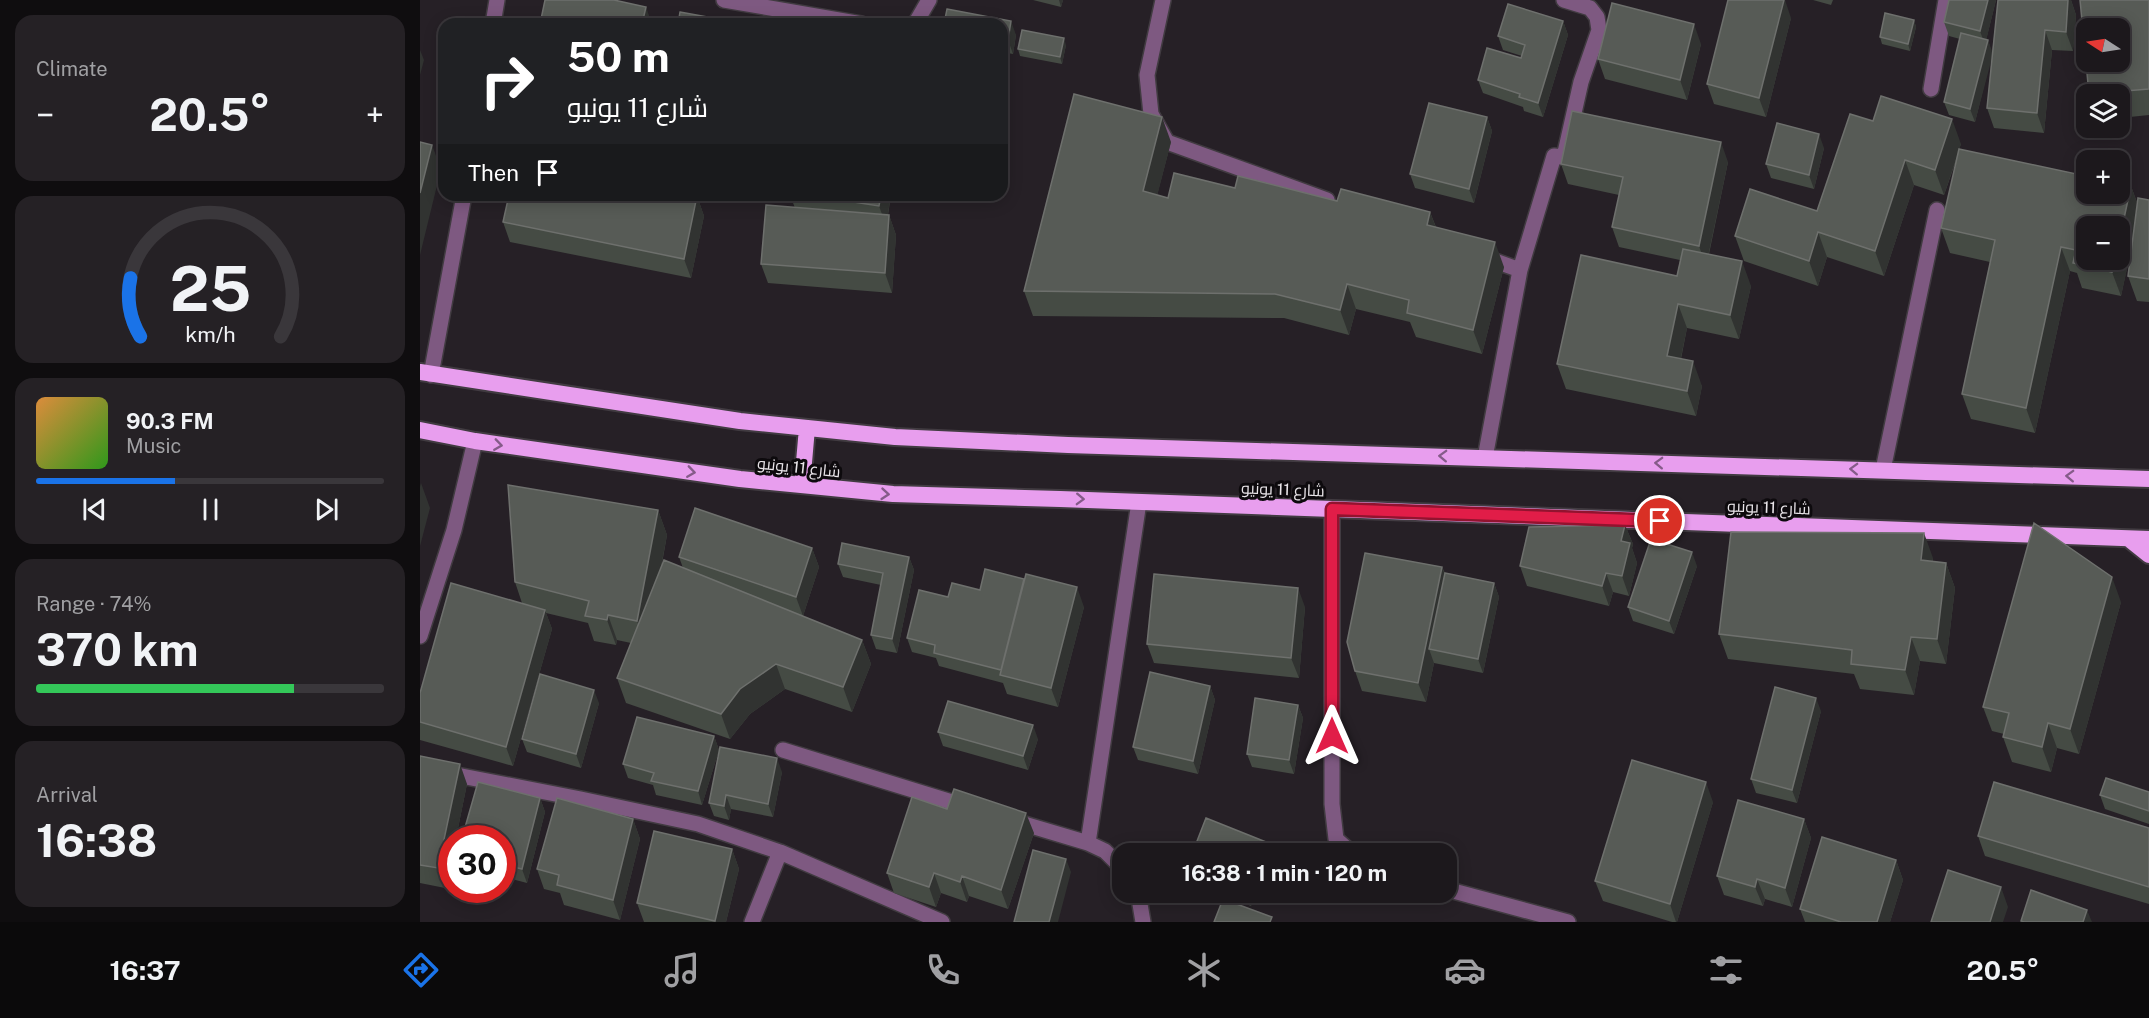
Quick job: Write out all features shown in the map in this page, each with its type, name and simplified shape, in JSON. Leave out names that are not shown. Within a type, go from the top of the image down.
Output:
[{"type":"highway","points":[[425,373],[740,421],[895,437],[2149,479]]},
{"type":"highway","points":[[802,485],[807,428]]},
{"type":"highway","name":"شارع 11 يونيو","points":[[420,430],[475,441],[740,479],[893,494],[1140,501],[2149,539]]},
{"type":"highway","points":[[2111,477],[2149,465]]},
{"type":"highway","points":[[2129,538],[2149,555]]},
{"type":"street","points":[[494,18],[496,0]]},
{"type":"street","points":[[724,0],[828,18]]},
{"type":"street","points":[[918,18],[929,0]]},
{"type":"street","points":[[1163,0],[1146,75],[1151,114],[1167,142],[1343,206]]},
{"type":"street","points":[[1485,458],[1520,270],[1554,156],[1564,157],[1581,82],[1599,30],[1597,17],[1590,8],[1564,0]]},
{"type":"street","points":[[1931,89],[1946,0]]},
{"type":"street","points":[[425,373],[463,201]]},
{"type":"street","points":[[1883,470],[1937,210]]},
{"type":"street","points":[[1465,250],[1520,270]]},
{"type":"street","points":[[420,636],[454,530],[475,441]]},
{"type":"street","points":[[1088,843],[1140,501]]},
{"type":"street","points":[[1332,509],[1332,804],[1336,839],[1341,843]]},
{"type":"street","points":[[783,750],[1088,843],[1105,851],[1112,858]]},
{"type":"street","points":[[420,768],[698,824],[780,852],[942,922]]},
{"type":"street","points":[[752,922],[780,852]]},
{"type":"street","points":[[1457,892],[1568,922]]},
{"type":"street","points":[[1140,903],[1143,922]]},
{"type":"building","points":[[545,0],[614,0],[646,7],[643,18],[541,18]]},
{"type":"building","points":[[1728,0],[1784,0],[1759,98],[1707,84]]},
{"type":"building","points":[[1949,0],[1988,0],[1980,31],[1944,22]]},
{"type":"building","points":[[1998,0],[2068,0],[2066,32],[2045,30],[2037,113],[1987,108]]},
{"type":"building","points":[[2080,0],[2149,0],[2149,89],[2130,91],[2130,84],[2088,84],[2087,72],[2130,72],[2130,18],[2082,18]]},
{"type":"building","points":[[1612,3],[1694,24],[1680,80],[1598,59]]},
{"type":"building","points":[[1508,4],[1563,21],[1538,103],[1519,97],[1520,94],[1478,80],[1487,48],[1521,58],[1525,45],[1498,36]]},
{"type":"building","points":[[947,9],[995,18],[945,18]]},
{"type":"building","points":[[680,12],[713,18],[679,18]]},
{"type":"building","points":[[1885,13],[1914,20],[1908,44],[1880,37]]},
{"type":"building","points":[[1008,20],[1011,21],[1008,40]]},
{"type":"building","points":[[1022,30],[1064,38],[1060,57],[1018,49]]},
{"type":"building","points":[[1961,33],[1988,40],[1970,109],[1944,102]]},
{"type":"building","points":[[1074,94],[1162,117],[1143,191],[1168,198],[1174,173],[1235,188],[1238,176],[1337,201],[1341,189],[1430,212],[1427,225],[1495,242],[1473,330],[1407,313],[1409,300],[1347,284],[1340,310],[1275,294],[1024,291]]},
{"type":"building","points":[[1881,96],[1952,119],[1935,170],[1905,160],[1875,251],[1818,232],[1809,261],[1735,236],[1750,189],[1817,211],[1850,114],[1873,121]]},
{"type":"building","points":[[1429,103],[1487,117],[1469,189],[1410,174]]},
{"type":"building","points":[[1572,111],[1721,142],[1699,246],[1612,227],[1623,177],[1561,164]]},
{"type":"building","points":[[1777,123],[1819,134],[1809,175],[1766,164]]},
{"type":"building","points":[[420,142],[432,145],[420,193]]},
{"type":"building","points":[[1959,149],[2076,174],[2076,204],[2127,204],[2125,216],[2076,216],[2076,250],[2061,247],[2026,408],[1962,394],[1995,240],[1941,228]]},
{"type":"building","points":[[2138,198],[2149,200],[2149,279],[2128,276]]},
{"type":"building","points":[[508,201],[696,201],[684,259],[503,222]]},
{"type":"building","points":[[847,201],[880,201],[879,206]]},
{"type":"building","points":[[766,205],[889,215],[885,273],[761,264]]},
{"type":"building","points":[[1683,249],[1742,261],[1730,315],[1678,304],[1667,356],[1693,361],[1687,391],[1557,364],[1581,255],[1677,276]]},
{"type":"building","points":[[508,485],[658,510],[637,621],[608,615],[607,620],[585,616],[589,601],[515,582]]},
{"type":"building","points":[[695,508],[812,548],[796,597],[679,557]]},
{"type":"building","points":[[2034,523],[2112,577],[2070,729],[2048,723],[2042,747],[2003,737],[2009,713],[1983,707]]},
{"type":"building","points":[[1625,525],[1621,541],[1630,543],[1622,576],[1606,573],[1602,586],[1520,566],[1529,527]]},
{"type":"building","points":[[1731,532],[1924,533],[1921,560],[1946,563],[1937,639],[1911,637],[1905,670],[1851,664],[1852,650],[1719,634]]},
{"type":"building","points":[[1651,539],[1692,552],[1669,621],[1628,607]]},
{"type":"building","points":[[842,543],[909,557],[892,639],[871,635],[883,573],[838,564]]},
{"type":"building","points":[[1365,553],[1442,567],[1418,683],[1355,671],[1347,642]]},
{"type":"building","points":[[664,560],[862,640],[843,687],[776,664],[740,689],[721,714],[617,678]]},
{"type":"building","points":[[985,569],[1024,579],[1001,670],[934,653],[935,645],[907,638],[919,590],[948,597],[952,583],[980,590]]},
{"type":"building","points":[[1445,573],[1494,583],[1478,659],[1429,649]]},
{"type":"building","points":[[1026,574],[1077,587],[1051,688],[1000,675]]},
{"type":"building","points":[[1154,574],[1298,588],[1291,658],[1147,644]]},
{"type":"building","points":[[451,583],[545,610],[506,747],[420,722],[420,693]]},
{"type":"building","points":[[1150,672],[1210,686],[1193,761],[1133,747]]},
{"type":"building","points":[[540,674],[594,690],[576,754],[522,739]]},
{"type":"building","points":[[1775,687],[1816,698],[1792,790],[1751,779]]},
{"type":"building","points":[[1255,698],[1298,705],[1289,760],[1247,754]]},
{"type":"building","points":[[948,701],[1033,725],[1023,756],[938,732]]},
{"type":"building","points":[[637,717],[714,736],[698,791],[651,781],[654,773],[623,764]]},
{"type":"building","points":[[720,747],[777,758],[768,804],[726,795],[724,806],[709,803]]},
{"type":"building","points":[[420,756],[460,764],[447,825],[438,825],[438,868],[420,865]]},
{"type":"building","points":[[1632,760],[1706,782],[1670,904],[1595,881]]},
{"type":"building","points":[[2106,778],[2149,792],[2149,811],[2100,795]]},
{"type":"building","points":[[478,782],[540,798],[522,869],[516,868],[516,825],[466,825]]},
{"type":"building","points":[[1994,782],[2149,828],[2149,887],[1978,836]]},
{"type":"building","points":[[954,789],[1026,813],[1001,890],[962,876],[960,882],[934,873],[929,887],[887,873],[912,797],[947,809]]},
{"type":"building","points":[[557,798],[633,819],[613,900],[557,885],[559,875],[537,869]]},
{"type":"building","points":[[1738,800],[1804,819],[1785,888],[1757,879],[1755,887],[1717,876]]},
{"type":"building","points":[[1206,818],[1266,842],[1266,843],[1196,843]]},
{"type":"building","points":[[654,831],[732,849],[715,921],[637,903]]},
{"type":"building","points":[[1822,837],[1896,860],[1877,922],[1841,922],[1800,909]]},
{"type":"building","points":[[1033,850],[1066,859],[1049,922],[1014,922]]},
{"type":"building","points":[[1948,870],[2001,887],[1990,922],[1931,922]]},
{"type":"building","points":[[2031,890],[2087,910],[2083,922],[2021,921]]},
{"type":"building","points":[[1221,903],[1234,903],[1272,917],[1270,922],[1214,922]]},
{"type":"route","points":[[1332,736],[1332,509],[1660,521]]}]
